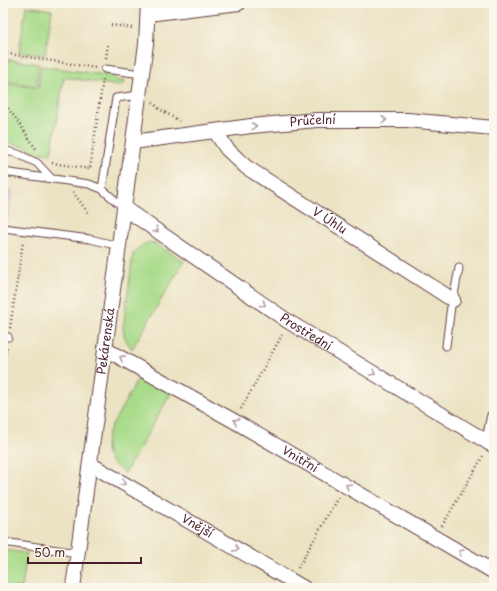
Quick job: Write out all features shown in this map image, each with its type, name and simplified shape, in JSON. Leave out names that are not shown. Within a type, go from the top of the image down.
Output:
[{"type":"street","points":[[148,9],[239,3]]},
{"type":"street","name":"Pekárenská","points":[[73,588],[133,142],[145,96],[142,74],[148,9]]},
{"type":"street","name":"Průčelní","points":[[133,142],[317,120],[407,120],[494,128]]},
{"type":"street","name":"V Úhlu","points":[[215,131],[227,149],[246,167],[453,300]]},
{"type":"street","name":"Prostřední","points":[[124,208],[290,322],[489,448]]},
{"type":"street","name":"Vnitřní","points":[[105,349],[234,421],[494,572]]},
{"type":"street","points":[[489,448],[494,417]]},
{"type":"street","name":"Vnější","points":[[90,464],[304,588]]},
{"type":"lane","points":[[105,69],[142,74]]},
{"type":"lane","points":[[102,190],[116,98],[145,96]]},
{"type":"lane","points":[[3,150],[18,154],[36,163],[50,177]]},
{"type":"lane","points":[[3,172],[50,177],[89,184],[102,190],[124,208]]},
{"type":"lane","points":[[3,228],[90,239],[119,246]]},
{"type":"lane","points":[[446,346],[451,306],[459,268]]},
{"type":"lane","points":[[3,542],[78,553]]},
{"type":"path","points":[[3,29],[7,3]]},
{"type":"path","points":[[111,25],[136,28]]},
{"type":"path","points":[[46,158],[52,163],[90,169],[108,44]]},
{"type":"path","points":[[3,53],[105,69]]},
{"type":"path","points":[[145,96],[158,108],[184,124]]},
{"type":"path","points":[[3,102],[40,153]]},
{"type":"path","points":[[65,180],[89,214]]},
{"type":"path","points":[[3,372],[6,337],[24,231]]},
{"type":"path","points":[[239,413],[290,322]]},
{"type":"path","points":[[441,528],[489,448]]},
{"type":"path","points":[[291,581],[345,485]]},
{"type":"shaded area","points":[[3,188],[13,190],[3,252]]},
{"type":"green space","points":[[26,6],[52,10],[45,55],[19,52]]},
{"type":"green space","points":[[5,59],[39,64],[36,86],[3,81]]},
{"type":"green space","points":[[41,66],[113,76],[115,80],[126,82],[118,86],[64,77],[51,154],[34,152],[25,147],[3,141],[3,83],[38,88]]},
{"type":"green space","points":[[149,242],[156,244],[184,261],[132,349],[128,344],[123,328],[133,254],[142,245]]},
{"type":"green space","points":[[139,377],[171,393],[125,473],[112,463],[107,454],[106,446],[108,432]]},
{"type":"green space","points":[[3,550],[27,553],[22,588],[3,588]]}]
